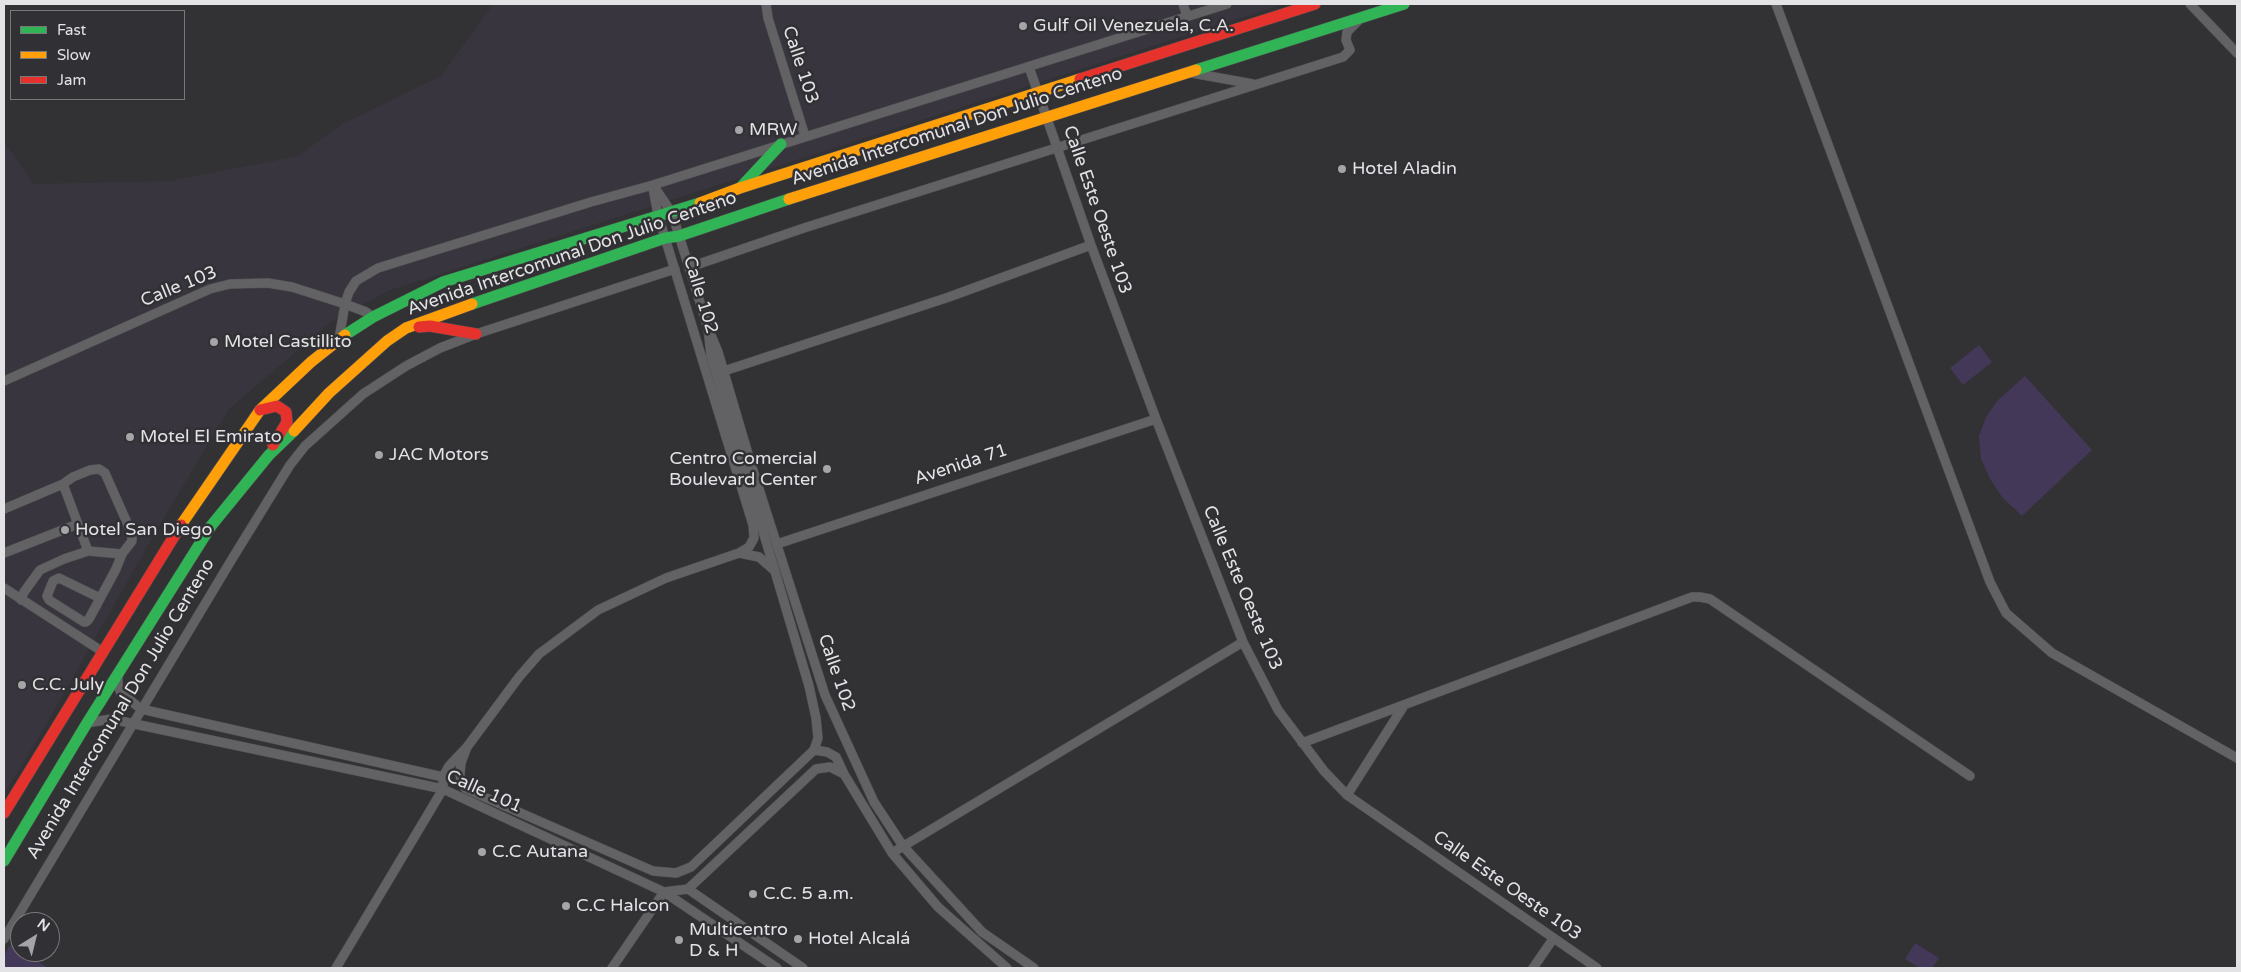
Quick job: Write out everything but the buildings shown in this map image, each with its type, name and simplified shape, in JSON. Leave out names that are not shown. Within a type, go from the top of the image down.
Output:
[{"type":"main road","name":"Avenida Intercomunal Don Julio Centeno","points":[[4,814],[195,502],[260,410],[310,362],[339,339],[410,296],[443,282],[658,215],[672,213],[740,188],[1039,94],[1315,4]]},
{"type":"main road","name":"Avenida Intercomunal Don Julio Centeno","points":[[4,861],[87,723],[211,526],[269,455],[329,393],[387,340],[406,328],[524,285],[665,238],[679,236],[1047,116],[1404,4]]},
{"type":"main road","points":[[740,188],[781,144]]},
{"type":"main road","points":[[406,328],[430,326],[476,334]]},
{"type":"main road","points":[[260,410],[277,406],[286,412],[288,418],[269,455]]},
{"type":"street","name":"Calle 103","points":[[766,4],[768,18],[805,136]]},
{"type":"street","points":[[1182,4],[1187,16]]},
{"type":"street","name":"Avenida Intercomunal Don Julio Centeno","points":[[339,339],[349,292],[356,281],[378,268],[583,204],[653,185],[1227,4]]},
{"type":"street","points":[[1776,4],[1990,582],[2006,612],[2052,654],[2237,758]]},
{"type":"street","points":[[1783,4],[1786,28]]},
{"type":"street","points":[[2190,4],[2237,53]]},
{"type":"street","points":[[690,267],[820,222],[1347,55],[1350,50],[1346,40],[1347,32],[1362,17]]},
{"type":"street","name":"Calle Este Oeste 103","points":[[1030,66],[1091,245],[1156,419],[1243,642],[1278,710],[1324,771],[1346,795],[1597,968]]},
{"type":"street","points":[[1187,72],[1256,85]]},
{"type":"street","name":"Calle 102","points":[[653,185],[672,213],[708,328],[724,371],[825,695],[874,802],[903,846],[982,932],[1034,968]]},
{"type":"street","name":"Calle 102","points":[[653,185],[658,215],[753,524],[754,538],[749,547],[739,553]]},
{"type":"street","points":[[724,371],[949,297],[1091,245]]},
{"type":"street","name":"Avenida Intercomunal Don Julio Centeno","points":[[4,939],[141,709],[290,465],[305,446],[363,394],[406,366],[440,348],[476,334],[676,269]]},
{"type":"street","name":"Calle 103","points":[[4,381],[210,289],[230,284],[268,283],[292,288],[345,304],[366,312],[373,318]]},
{"type":"street","name":"Calle 102","points":[[708,328],[711,356],[800,653],[816,718],[818,738],[814,750]]},
{"type":"street","name":"Avenida 71","points":[[777,544],[1156,419]]},
{"type":"street","points":[[4,509],[63,484],[72,477],[90,470],[98,469],[105,473],[132,534],[132,541],[122,554],[100,598],[88,619],[84,622],[49,600],[48,596],[53,581],[59,578],[100,598]]},
{"type":"street","points":[[63,484],[88,551]]},
{"type":"street","points":[[4,553],[78,524]]},
{"type":"street","points":[[22,600],[24,592],[40,570],[88,551],[122,554]]},
{"type":"street","points":[[336,968],[443,789],[443,777],[449,766],[467,747],[519,677],[539,654],[598,610],[628,594],[666,578],[739,553],[759,557],[776,572]]},
{"type":"street","points":[[4,588],[103,652]]},
{"type":"street","points":[[1302,743],[1692,598],[1700,597],[1710,599],[1970,776]]},
{"type":"street","points":[[892,853],[1243,642]]},
{"type":"street","name":"Calle 101","points":[[118,675],[118,686],[121,693],[141,709],[443,777]]},
{"type":"street","points":[[1346,795],[1403,707]]},
{"type":"street","name":"Calle 101","points":[[87,723],[111,719],[443,789],[664,892],[777,968]]},
{"type":"street","points":[[467,747],[461,763],[460,774],[461,783],[466,790],[620,858],[653,871],[676,874],[691,867],[814,750],[827,752],[836,757],[844,774],[892,853],[938,907],[1007,968]]},
{"type":"street","points":[[612,968],[664,892],[688,889],[816,769],[830,767],[844,774]]},
{"type":"street","points":[[734,826],[736,844]]},
{"type":"street","points":[[615,870],[620,858]]},
{"type":"street","points":[[688,889],[804,968]]},
{"type":"street","points":[[744,946],[752,934]]},
{"type":"street","points":[[1533,968],[1553,939]]},
{"type":"shaded area","points":[[493,4],[1284,4],[390,290],[333,320],[228,410],[4,794],[4,142],[34,184],[170,181],[298,156],[342,124],[441,76]]},
{"type":"shaded area","points":[[1979,345],[1992,362],[1963,385],[1950,368]]},
{"type":"shaded area","points":[[2025,376],[2092,450],[2022,516],[2003,498],[1990,479],[1981,459],[1979,436],[1986,417],[1998,400]]},
{"type":"shaded area","points":[[1915,943],[1939,958],[1932,968],[1920,968],[1905,959]]},
{"type":"shaded area","points":[[10,945],[10,962],[38,962],[49,968],[4,968],[4,956]]},
{"type":"traffic: fast","points":[[1196,70],[1404,4]]},
{"type":"traffic: fast","points":[[741,187],[781,144]]},
{"type":"traffic: fast","points":[[472,304],[665,238],[679,236],[789,199]]},
{"type":"traffic: fast","points":[[345,335],[373,317],[443,282],[700,203]]},
{"type":"traffic: fast","points":[[4,861],[87,723],[211,526],[269,455],[294,431]]},
{"type":"traffic: slow","points":[[789,199],[1196,70]]},
{"type":"traffic: slow","points":[[700,203],[740,188],[1080,79]]},
{"type":"traffic: slow","points":[[294,431],[329,393],[387,341],[406,328],[472,304]]},
{"type":"traffic: slow","points":[[181,525],[260,410],[311,362],[345,335]]},
{"type":"traffic: jam","points":[[1080,79],[1315,4]]},
{"type":"traffic: jam","points":[[419,327],[430,326],[476,334]]},
{"type":"traffic: jam","points":[[260,410],[277,406],[286,412],[287,422],[273,445]]},
{"type":"traffic: jam","points":[[4,813],[181,525]]},
{"type":"place","name":"Gulf Oil Venezuela, C.A.","points":[[1023,26]]},
{"type":"place","name":"MRW","points":[[739,130]]},
{"type":"place","name":"Hotel Aladin","points":[[1342,169]]},
{"type":"place","name":"Motel Castillito","points":[[214,342]]},
{"type":"place","name":"Motel El Emirato","points":[[130,437]]},
{"type":"place","name":"JAC Motors","points":[[379,455]]},
{"type":"place","name":"Centro Comercial Boulevard Center","points":[[827,469]]},
{"type":"place","name":"Hotel San Diego","points":[[65,530]]},
{"type":"place","name":"C.C. July","points":[[22,685]]},
{"type":"place","name":"C.C Autana","points":[[482,852]]},
{"type":"place","name":"C.C. 5 a.m.","points":[[753,894]]},
{"type":"place","name":"C.C Halcon","points":[[566,906]]},
{"type":"place","name":"Hotel Alcalá","points":[[798,939]]},
{"type":"place","name":"Multicentro D & H","points":[[679,940]]}]
